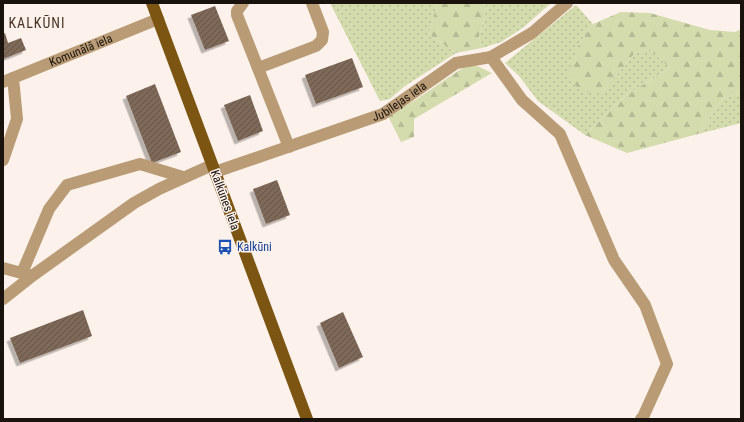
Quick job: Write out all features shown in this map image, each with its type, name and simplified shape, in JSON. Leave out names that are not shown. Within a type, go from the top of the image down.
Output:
[{"type":"main road","name":"Kalkūnes iela","points":[[152,3],[307,419]]},
{"type":"street","points":[[243,3],[237,10],[237,15],[289,147]]},
{"type":"street","points":[[258,68],[316,46],[322,40],[323,32],[312,3]]},
{"type":"street","name":"Jubilejas iela","points":[[3,299],[26,274],[134,202],[183,177],[289,147],[383,114],[456,64],[491,57],[532,33],[568,3]]},
{"type":"street","name":"Komunālā iela","points":[[8,80],[158,19]]},
{"type":"street","points":[[491,57],[522,100],[560,134],[614,260],[645,305],[666,364],[641,419]]},
{"type":"street","points":[[3,160],[17,119],[8,80]]},
{"type":"street","points":[[3,268],[26,274],[49,209],[67,185],[140,164],[183,177]]},
{"type":"green space","points":[[330,3],[437,3],[429,34],[456,53],[405,86],[390,99],[380,101]]},
{"type":"green space","points":[[437,3],[488,3],[479,36],[482,48],[456,53],[429,34]]},
{"type":"green space","points":[[488,3],[551,3],[524,27],[501,42],[482,48],[479,36]]},
{"type":"green space","points":[[576,5],[593,24],[578,46],[602,92],[634,54],[650,49],[670,68],[625,96],[585,135],[538,101],[519,76],[505,63]]},
{"type":"green space","points":[[621,12],[650,13],[710,30],[735,32],[741,29],[741,92],[723,99],[698,134],[627,153],[585,135],[625,96],[670,68],[650,49],[634,54],[602,92],[590,93],[571,82],[568,73],[578,46],[593,24]]},
{"type":"green space","points":[[471,63],[492,73],[414,119],[414,137],[401,142],[388,116],[417,99]]},
{"type":"green space","points":[[741,92],[741,123],[698,134],[723,99]]},
{"type":"building","points":[[215,6],[229,41],[205,50],[191,15]]},
{"type":"building","points":[[5,33],[8,43],[21,38],[26,50],[3,59],[3,34]]},
{"type":"building","points":[[352,58],[363,87],[316,104],[305,75]]},
{"type":"building","points":[[155,84],[181,152],[152,163],[126,96]]},
{"type":"building","points":[[250,95],[263,131],[238,141],[224,105]]},
{"type":"building","points":[[277,180],[290,215],[266,224],[253,189]]},
{"type":"building","points":[[83,310],[92,336],[20,363],[10,338]]},
{"type":"building","points":[[343,312],[363,357],[339,368],[320,323]]},
{"type":"place","name":"Kalkūni","points":[[225,247]]},
{"type":"district","name":"KALKŪNI","points":[[37,23]]}]
